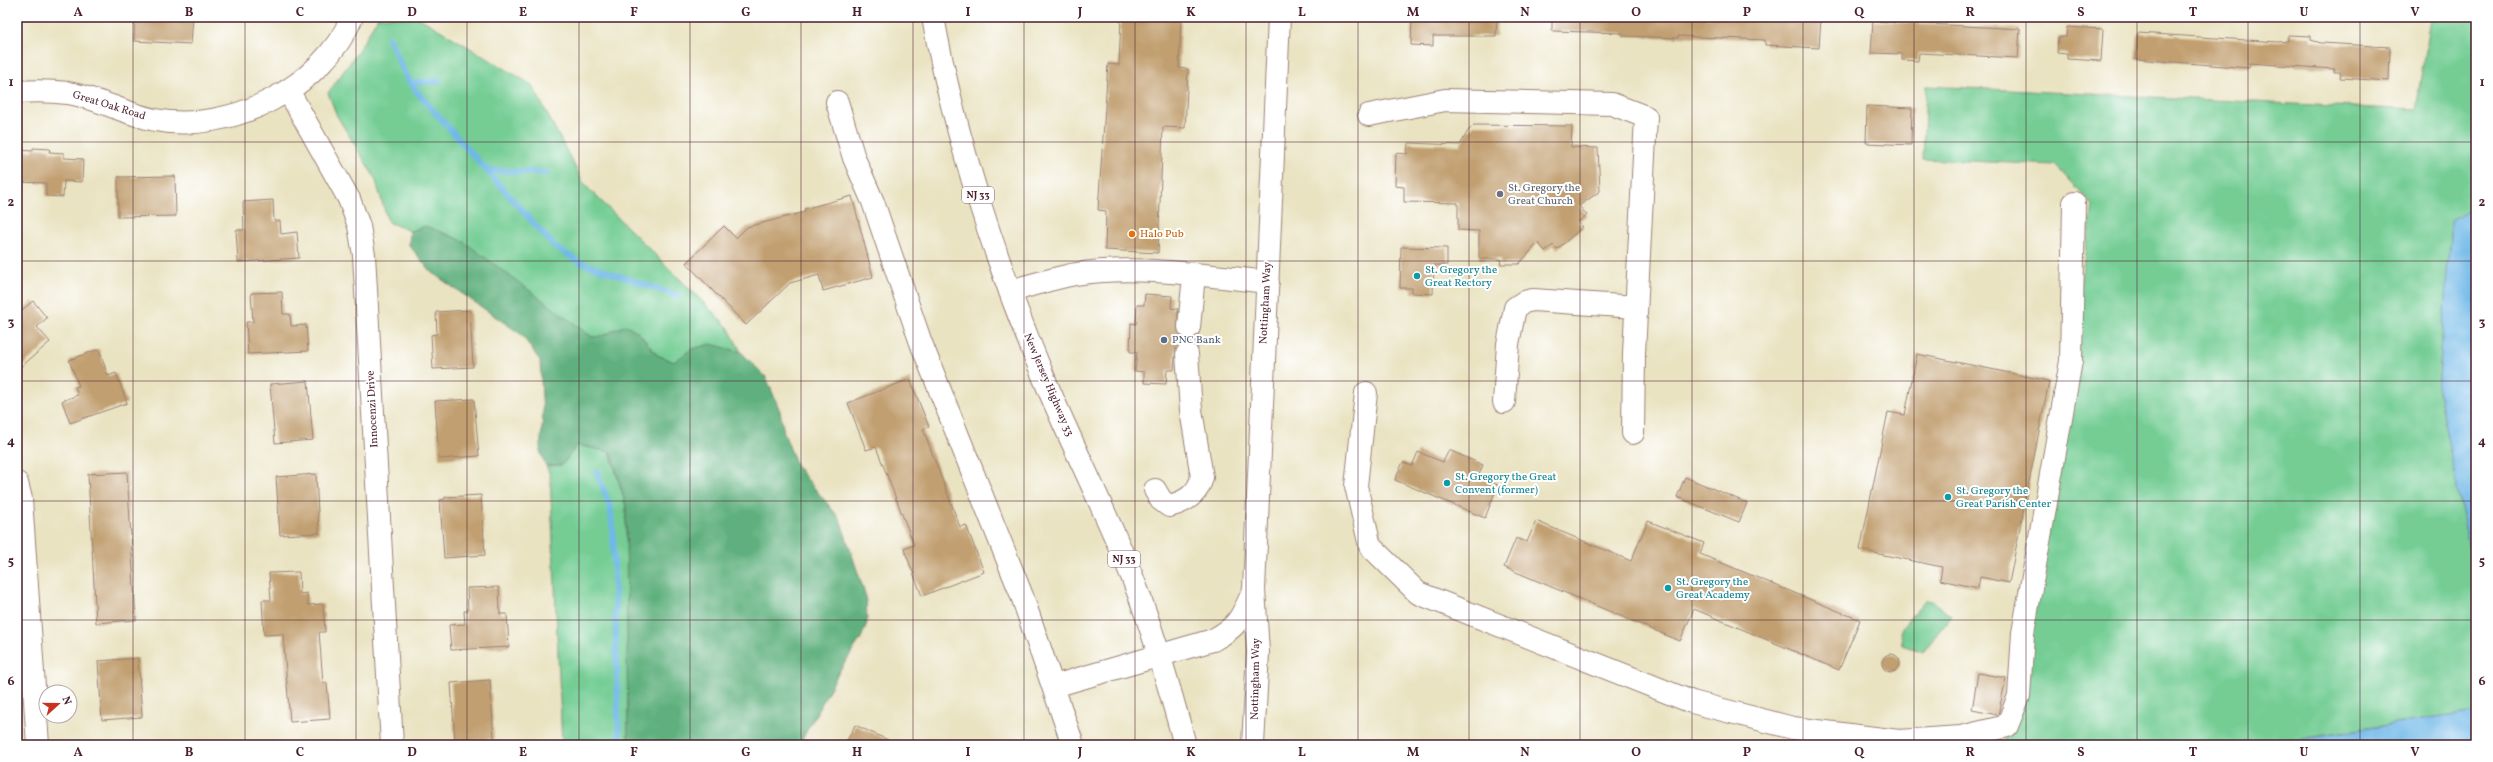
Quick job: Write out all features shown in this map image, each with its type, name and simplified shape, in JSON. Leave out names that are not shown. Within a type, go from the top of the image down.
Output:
[{"type":"street","name":"Great Oak Road","points":[[17,92],[42,91],[70,93],[125,113],[157,120],[187,122],[216,119],[244,112],[288,90],[311,72],[333,48],[352,17]]},
{"type":"street","name":"New Jersey Highway 33","points":[[932,17],[975,187],[1010,291],[1046,382],[1133,580],[1160,655],[1185,745]]},
{"type":"street","name":"Nottingham Way","points":[[1253,745],[1258,652],[1254,589],[1279,17]]},
{"type":"street","name":"Innocenzi Drive","points":[[288,90],[349,199],[359,226],[364,255],[392,745]]},
{"type":"street","points":[[1369,115],[1445,100],[1612,104],[1646,117],[1636,307],[1633,433]]},
{"type":"street","points":[[837,102],[854,158],[873,202],[920,343],[1022,596],[1073,745]]},
{"type":"street","points":[[1366,393],[1356,486],[1370,546],[1418,593],[1692,702],[1793,728],[1899,742],[1962,737],[2007,726],[2019,696],[2023,632],[2071,361],[2074,202]]},
{"type":"street","points":[[1010,291],[1075,274],[1109,271],[1194,275],[1268,282]]},
{"type":"street","points":[[1189,327],[1194,275]]},
{"type":"street","points":[[1504,402],[1508,344],[1515,308],[1524,302],[1536,300],[1636,307]]},
{"type":"street","points":[[1155,490],[1161,500],[1169,506],[1179,504],[1193,495],[1200,486],[1202,477],[1191,410],[1187,354]]},
{"type":"street","points":[[17,483],[21,499],[38,745]]},
{"type":"street","name":"Nottingham Way","points":[[1054,686],[1213,640],[1228,632],[1240,621],[1254,589]]},
{"type":"green space","points":[[378,17],[418,17],[532,85],[584,184],[728,327],[741,352],[713,346],[699,347],[674,362],[657,355],[638,332],[614,329],[604,337],[592,337],[426,226],[410,231],[388,222],[375,178],[337,116],[328,93],[357,53]]},
{"type":"green space","points":[[2430,17],[2476,17],[2476,206],[2451,221],[2438,392],[2476,583],[2476,712],[2253,745],[2004,745],[2093,206],[2055,165],[1923,159],[1926,86],[2416,110]]},
{"type":"green space","points":[[426,226],[463,241],[592,337],[606,334],[627,325],[638,332],[657,355],[674,362],[692,349],[711,344],[741,352],[766,377],[780,411],[784,433],[797,467],[840,519],[866,597],[867,623],[861,638],[840,670],[799,745],[628,745],[626,506],[611,452],[577,445],[562,465],[546,466],[540,451],[543,415],[540,361],[522,335],[431,272],[409,245],[410,231]]},
{"type":"green space","points":[[577,445],[610,452],[626,506],[628,745],[562,745],[550,475],[546,466],[562,465]]},
{"type":"green space","points":[[1925,600],[1932,601],[1951,616],[1923,652],[1902,645],[1901,629]]},
{"type":"water","points":[[2476,206],[2476,583],[2438,392],[2451,221]]},
{"type":"water","points":[[2476,712],[2476,745],[2278,745],[2277,742]]},
{"type":"building","points":[[135,17],[193,17],[191,44],[134,41]]},
{"type":"building","points":[[1121,17],[1181,17],[1179,68],[1188,69],[1185,128],[1163,127],[1158,253],[1105,250],[1106,211],[1098,210],[1108,64],[1119,65]]},
{"type":"building","points":[[1412,17],[1497,17],[1496,36],[1433,36],[1433,46],[1411,45]]},
{"type":"building","points":[[1552,17],[1751,17],[1793,20],[1793,17],[1821,17],[1819,48],[1765,45],[1765,40],[1678,36],[1678,38],[1623,36],[1623,33],[1552,31]]},
{"type":"building","points":[[1873,21],[2020,29],[2018,58],[1919,53],[1918,61],[1902,60],[1902,54],[1871,53]]},
{"type":"building","points":[[2067,27],[2103,29],[2101,61],[2067,59],[2067,54],[2057,53],[2058,37],[2066,37]]},
{"type":"building","points":[[2138,33],[2278,42],[2288,41],[2288,35],[2311,36],[2311,40],[2321,43],[2390,47],[2389,81],[2340,78],[2341,72],[2334,72],[2334,69],[2250,63],[2249,68],[2136,59]]},
{"type":"building","points":[[1867,106],[1912,108],[1911,145],[1866,143]]},
{"type":"building","name":"St. Gregory the Great Church","points":[[1474,125],[1572,126],[1571,147],[1598,148],[1600,191],[1579,206],[1587,215],[1578,222],[1583,227],[1557,249],[1553,245],[1545,251],[1538,243],[1519,264],[1500,264],[1501,259],[1479,259],[1479,231],[1458,230],[1458,203],[1404,202],[1404,187],[1395,186],[1396,153],[1407,154],[1408,143],[1460,145],[1468,131]]},
{"type":"building","points":[[33,148],[50,149],[49,152],[64,153],[64,158],[83,159],[82,182],[64,181],[63,197],[46,196],[46,183],[17,182],[18,150],[33,151]]},
{"type":"building","points":[[175,176],[176,216],[118,217],[118,177]]},
{"type":"building","points":[[852,196],[873,277],[823,291],[819,275],[790,283],[746,325],[686,263],[724,226],[736,238],[747,227],[805,212],[804,209]]},
{"type":"building","points":[[273,200],[274,221],[280,221],[281,234],[297,232],[299,258],[238,262],[236,230],[244,230],[243,202]]},
{"type":"building","name":"St. Gregory the Great Rectory","points":[[1401,247],[1447,248],[1447,265],[1434,265],[1433,294],[1412,293],[1412,288],[1400,288]]},
{"type":"building","points":[[282,292],[283,314],[290,314],[291,326],[306,325],[308,351],[248,354],[246,322],[253,322],[251,293]]},
{"type":"building","name":"PNC Bank","points":[[1145,294],[1172,296],[1171,308],[1178,309],[1178,333],[1187,339],[1198,335],[1197,347],[1186,342],[1176,348],[1174,370],[1167,370],[1166,384],[1144,383],[1144,372],[1135,371],[1137,352],[1130,352],[1131,323],[1136,324],[1137,305],[1144,305]]},
{"type":"building","points":[[33,301],[47,318],[37,327],[50,342],[17,370],[17,314]]},
{"type":"building","points":[[470,310],[473,367],[433,369],[431,335],[437,334],[436,312]]},
{"type":"building","points":[[99,349],[108,376],[116,373],[127,403],[70,423],[62,401],[78,395],[75,387],[79,386],[69,360]]},
{"type":"building","name":"St. Gregory the Great Parish Center","points":[[1917,354],[2049,381],[2009,583],[1980,577],[1978,588],[1940,580],[1942,567],[1860,550],[1888,412],[1905,415]]},
{"type":"building","points":[[910,379],[929,427],[923,429],[960,527],[966,525],[984,572],[922,596],[904,549],[914,545],[876,447],[866,450],[848,403]]},
{"type":"building","points":[[308,381],[313,440],[275,443],[270,384]]},
{"type":"building","points":[[474,399],[479,456],[439,459],[435,401]]},
{"type":"building","name":"St. Gregory the Great Convent (former)","points":[[1449,450],[1483,465],[1478,477],[1498,485],[1485,518],[1395,480],[1403,462],[1412,466],[1418,452],[1443,462]]},
{"type":"building","points":[[127,472],[136,620],[96,623],[88,474]]},
{"type":"building","points":[[316,474],[319,533],[280,535],[276,477]]},
{"type":"building","points":[[1685,477],[1747,503],[1739,522],[1677,497]]},
{"type":"building","points":[[481,495],[485,555],[444,558],[440,500],[445,499],[445,497]]},
{"type":"building","name":"St. Gregory the Great Academy","points":[[1536,521],[1631,561],[1648,521],[1704,543],[1700,554],[1860,620],[1839,670],[1694,609],[1680,641],[1504,567],[1516,538],[1527,542]]},
{"type":"building","points":[[299,572],[300,594],[307,593],[308,605],[323,604],[325,632],[319,632],[323,683],[327,683],[330,719],[290,722],[283,634],[264,635],[262,600],[271,600],[269,573]]},
{"type":"building","points":[[499,587],[500,614],[507,614],[509,647],[451,650],[449,625],[465,624],[464,611],[468,611],[467,588]]},
{"type":"building","points":[[1887,654],[1895,654],[1900,659],[1898,670],[1895,672],[1887,672],[1882,667],[1882,659]]},
{"type":"building","points":[[138,658],[142,717],[102,720],[98,661]]},
{"type":"building","points":[[1978,673],[2006,678],[1998,715],[1972,710]]},
{"type":"building","points":[[490,680],[494,739],[455,742],[451,683]]},
{"type":"building","points":[[855,725],[899,745],[845,745]]},
{"type":"waterway","points":[[389,38],[406,76],[417,92],[554,246],[579,262],[678,296]]},
{"type":"waterway","points":[[410,83],[439,81]]},
{"type":"waterway","points":[[488,170],[547,173]]},
{"type":"waterway","points":[[597,472],[610,507],[613,532],[619,745]]},
{"type":"tunnel","points":[[1187,354],[1189,327]]},
{"type":"place","name":"St. Gregory the Great Church","points":[[1500,194]]},
{"type":"place","name":"Halo Pub","points":[[1132,234]]},
{"type":"place","name":"St. Gregory the Great Rectory","points":[[1417,276]]},
{"type":"place","name":"PNC Bank","points":[[1164,340]]},
{"type":"place","name":"St. Gregory the Great Convent (former)","points":[[1447,483]]},
{"type":"place","name":"St. Gregory the Great Parish Center","points":[[1948,497]]},
{"type":"place","name":"St. Gregory the Great Academy","points":[[1668,588]]}]
